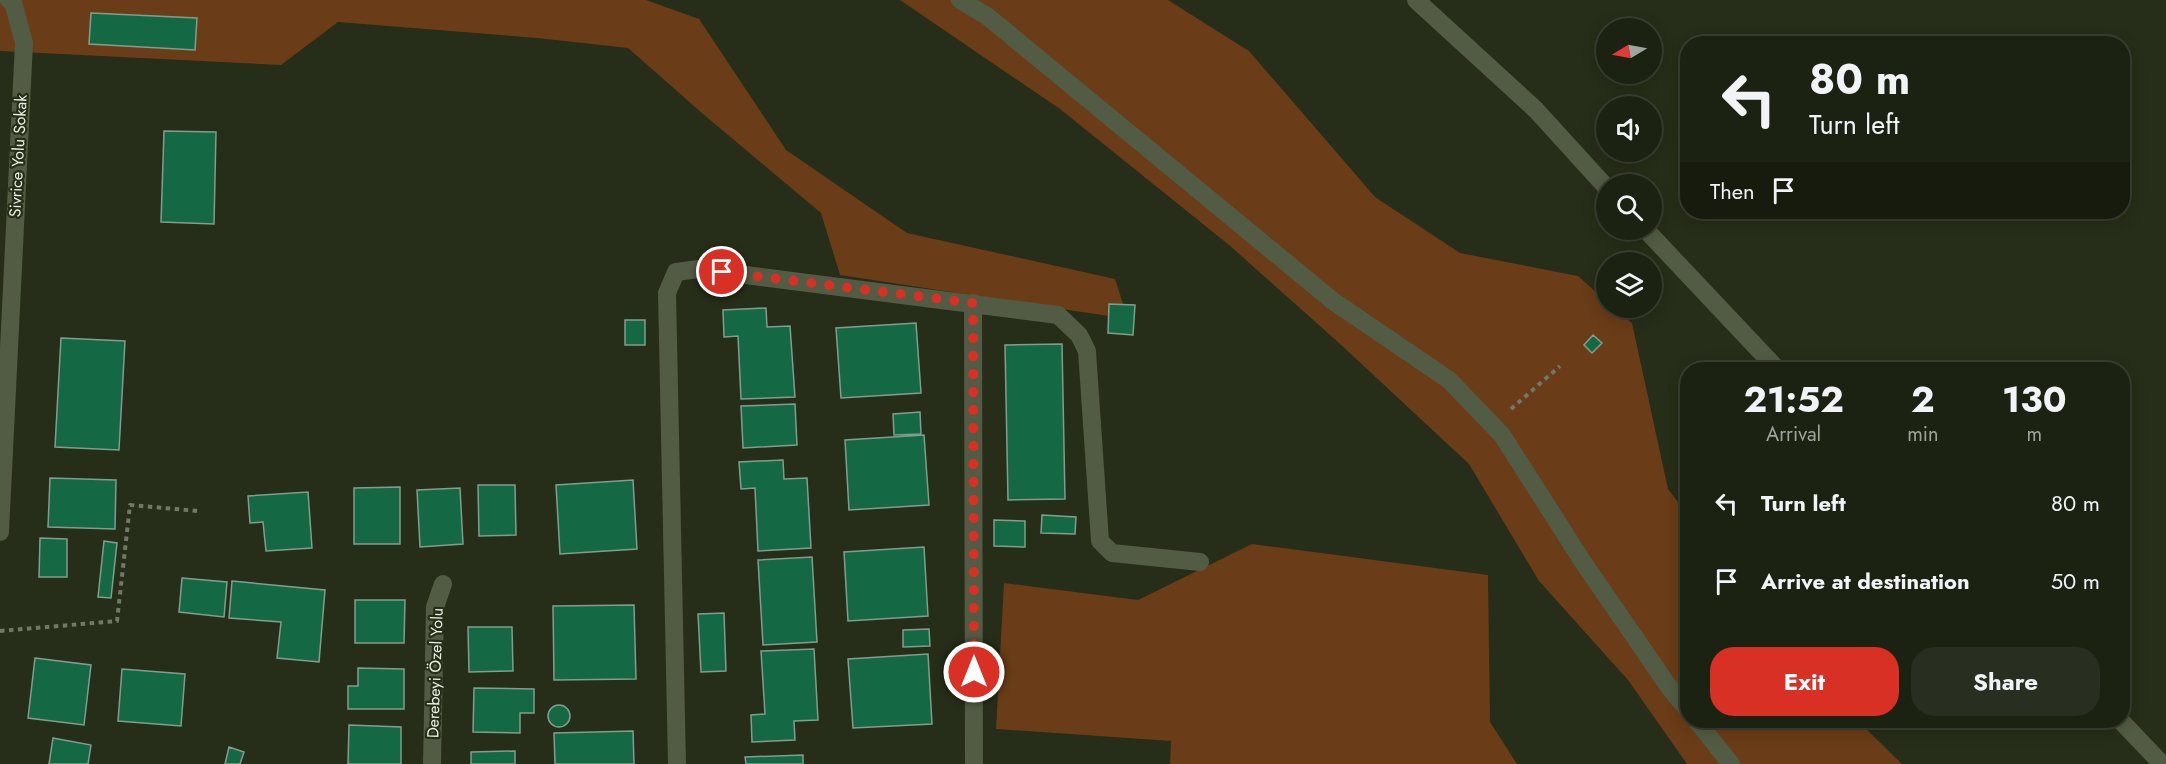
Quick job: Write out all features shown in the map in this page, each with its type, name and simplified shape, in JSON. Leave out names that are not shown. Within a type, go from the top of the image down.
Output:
[{"type":"street","name":"Sivrice Yolu Sokak","points":[[0,532],[8,190],[24,43],[13,2],[9,0]]},
{"type":"street","points":[[960,0],[987,16],[1333,301],[1449,381],[1502,435],[1583,562],[1680,701]]},
{"type":"street","points":[[1416,0],[1536,110],[1596,176]]},
{"type":"street","points":[[1655,240],[1770,362]]},
{"type":"street","points":[[677,764],[667,293],[676,272],[699,269],[1058,315],[1079,335],[1087,351],[1100,541],[1113,553],[1200,562]]},
{"type":"street","points":[[973,303],[974,764]]},
{"type":"street","name":"Derebeyi Özel Yolu","points":[[432,764],[435,607],[443,584]]},
{"type":"street","points":[[1702,728],[1731,764]]},
{"type":"street","points":[[2128,728],[2162,764]]},
{"type":"path","points":[[1493,425],[1560,366]]},
{"type":"path","points":[[0,631],[117,621],[130,505],[198,512]]},
{"type":"shaded area","points":[[0,0],[646,0],[699,19],[786,150],[907,233],[1115,279],[1128,319],[840,275],[821,213],[628,48],[537,38],[338,22],[281,65],[0,51]]},
{"type":"shaded area","points":[[900,0],[1168,0],[1249,51],[1375,197],[1460,253],[1578,276],[1596,292],[1596,318],[1626,318],[1632,323],[1668,489],[1680,505],[1680,728],[1865,728],[1902,764],[1687,764],[1628,680],[1539,581],[1469,464],[1229,245],[1060,109]]},
{"type":"shaded area","points":[[1252,544],[1488,575],[1490,722],[1517,764],[1170,764],[1171,741],[996,729],[1004,583],[1138,600]]},
{"type":"building","points":[[91,13],[197,18],[195,50],[89,44]]},
{"type":"building","points":[[164,131],[216,132],[214,224],[161,222]]},
{"type":"building","points":[[1109,304],[1135,305],[1133,335],[1108,333]]},
{"type":"building","points":[[766,308],[767,327],[790,326],[795,397],[741,399],[738,336],[724,337],[723,310]]},
{"type":"building","points":[[625,320],[645,320],[645,345],[625,345]]},
{"type":"building","points":[[916,323],[921,393],[841,398],[836,328]]},
{"type":"building","points":[[1593,335],[1602,343],[1592,353],[1584,345]]},
{"type":"building","points":[[61,338],[125,341],[119,450],[55,447]]},
{"type":"building","points":[[1062,344],[1065,499],[1008,500],[1005,345]]},
{"type":"building","points":[[795,404],[797,445],[743,448],[741,406]]},
{"type":"building","points":[[920,412],[921,434],[894,435],[893,414]]},
{"type":"building","points":[[924,435],[929,505],[849,510],[845,440]]},
{"type":"building","points":[[783,460],[784,479],[807,478],[811,548],[758,551],[755,488],[741,489],[739,462]]},
{"type":"building","points":[[50,478],[116,480],[115,529],[48,527]]},
{"type":"building","points":[[633,480],[637,549],[560,554],[556,485]]},
{"type":"building","points":[[478,485],[515,485],[516,535],[479,536]]},
{"type":"building","points":[[400,487],[400,544],[354,544],[354,488]]},
{"type":"building","points":[[460,488],[463,544],[420,547],[417,490]]},
{"type":"building","points":[[308,492],[312,548],[266,551],[263,522],[250,523],[248,496]]},
{"type":"building","points":[[1042,515],[1076,517],[1075,534],[1041,533]]},
{"type":"building","points":[[994,520],[1025,521],[1025,547],[994,546]]},
{"type":"building","points":[[40,538],[67,539],[67,577],[39,577]]},
{"type":"building","points":[[104,541],[117,543],[111,598],[98,597]]},
{"type":"building","points":[[924,547],[928,616],[848,621],[844,552]]},
{"type":"building","points":[[812,557],[817,642],[763,645],[758,560]]},
{"type":"building","points":[[182,578],[227,582],[224,617],[179,612]]},
{"type":"building","points":[[232,581],[325,590],[319,662],[277,658],[281,622],[229,618]]},
{"type":"building","points":[[355,600],[405,600],[404,643],[355,643]]},
{"type":"building","points":[[634,605],[636,679],[554,680],[553,606]]},
{"type":"building","points":[[724,613],[726,671],[701,672],[698,614]]},
{"type":"building","points":[[468,627],[512,627],[513,671],[469,672]]},
{"type":"building","points":[[929,629],[930,646],[903,647],[903,630]]},
{"type":"building","points":[[814,649],[818,720],[794,721],[795,740],[752,742],[751,715],[765,714],[761,651]]},
{"type":"building","points":[[928,654],[932,724],[853,728],[848,659]]},
{"type":"building","points":[[35,658],[91,665],[84,725],[28,718]]},
{"type":"building","points":[[358,668],[404,669],[404,709],[348,709],[348,686],[358,686]]},
{"type":"building","points":[[122,669],[185,674],[181,726],[118,721]]},
{"type":"building","points":[[474,688],[534,689],[534,713],[520,713],[520,733],[473,732]]},
{"type":"building","points":[[559,705],[567,708],[570,716],[567,724],[559,727],[551,724],[548,716],[551,708]]},
{"type":"building","points":[[349,725],[401,727],[401,764],[348,764]]},
{"type":"building","points":[[633,731],[634,764],[555,764],[554,733]]},
{"type":"building","points":[[53,738],[91,745],[88,764],[49,764]]},
{"type":"building","points":[[229,747],[244,752],[240,764],[225,764]]},
{"type":"building","points":[[515,751],[515,764],[471,764],[471,752]]},
{"type":"building","points":[[803,755],[803,764],[746,764],[745,757]]},
{"type":"route","points":[[722,272],[973,303],[974,672]]}]
